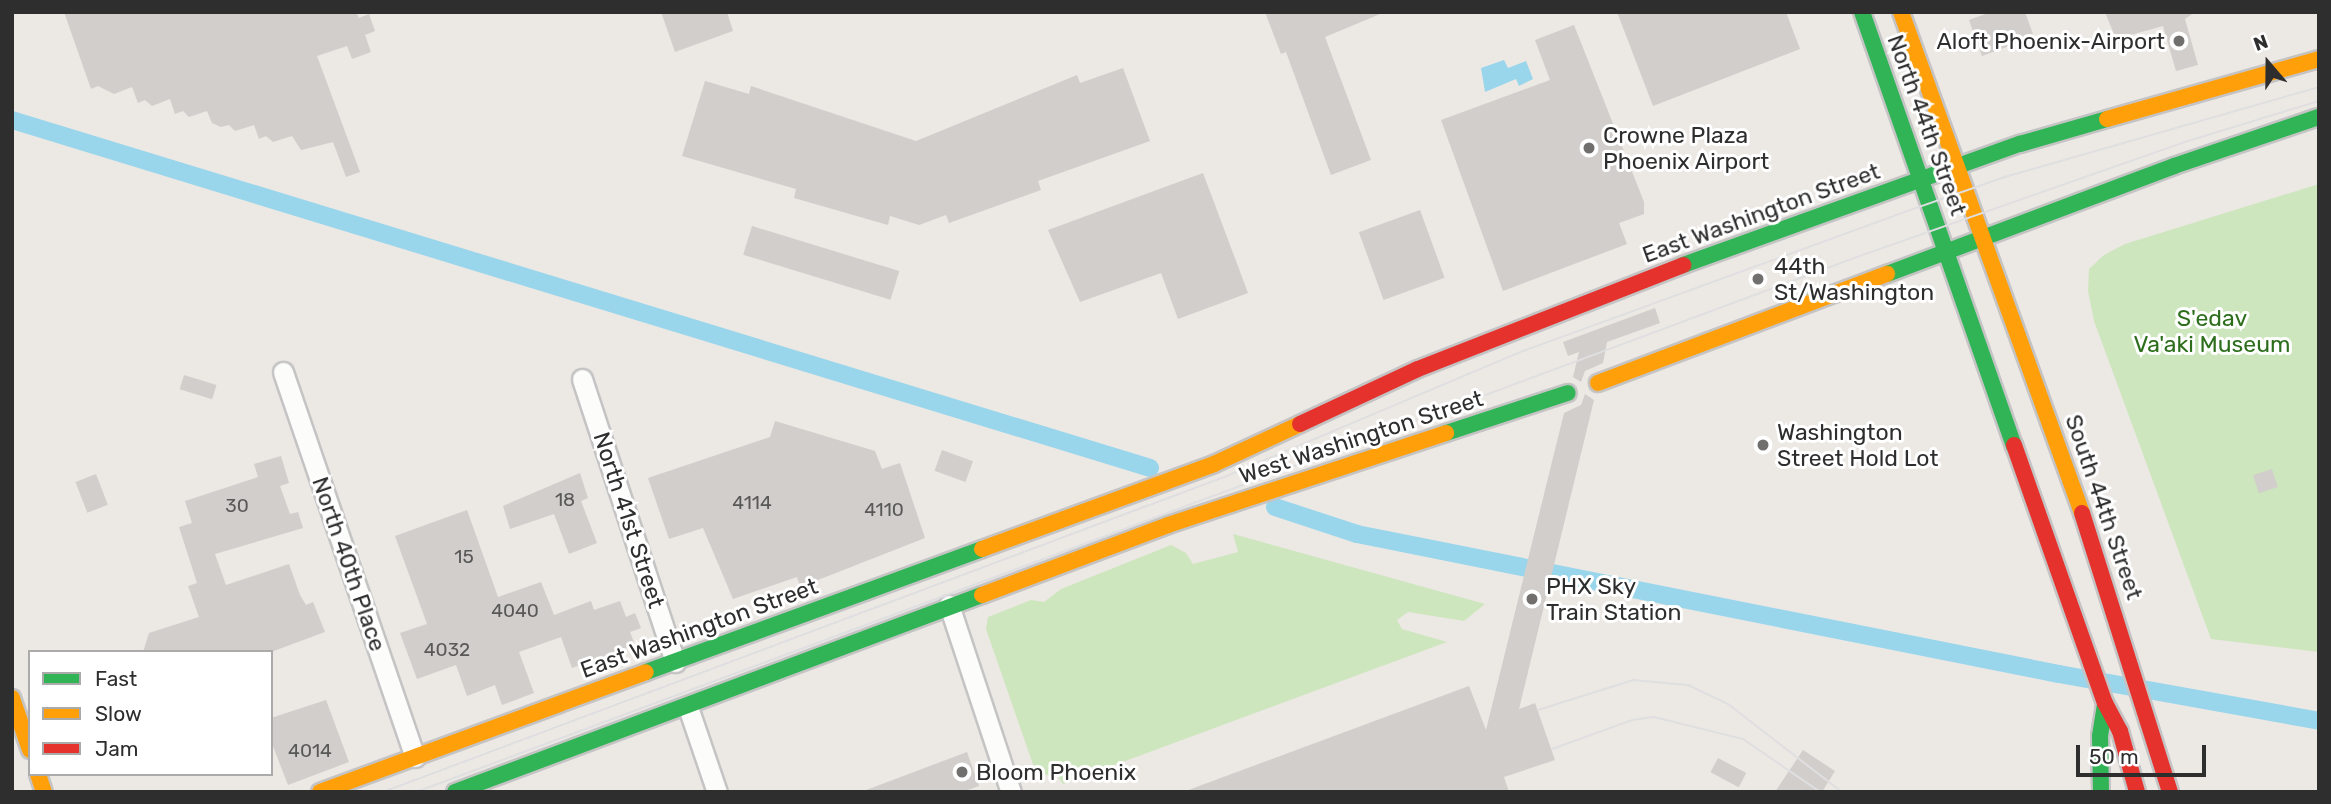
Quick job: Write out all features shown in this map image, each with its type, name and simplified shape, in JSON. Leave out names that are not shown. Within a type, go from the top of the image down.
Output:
[{"type":"main road","name":"North 44th Street","points":[[1862,12],[1948,254]]},
{"type":"main road","name":"North 44th Street","points":[[1901,12],[1985,240]]},
{"type":"main road","name":"East Washington Street","points":[[1235,455],[1418,369],[1690,262],[2061,132],[2319,60]]},
{"type":"main road","points":[[1598,383],[1948,254],[2185,162],[2319,117]]},
{"type":"main road","name":"South 44th Street","points":[[1985,240],[2128,650],[2169,792]]},
{"type":"main road","points":[[1948,254],[2105,703],[2120,731],[2137,792]]},
{"type":"main road","name":"West Washington Street","points":[[949,605],[1311,476],[1568,393]]},
{"type":"main road","name":"West Washington Street","points":[[1094,509],[1235,455]]},
{"type":"main road","name":"East Washington Street","points":[[320,792],[1094,509]]},
{"type":"main road","points":[[455,792],[949,605]]},
{"type":"main road","points":[[12,698],[28,744]]},
{"type":"main road","points":[[2101,792],[2105,703]]},
{"type":"street","name":"North 40th Place","points":[[283,372],[415,757]]},
{"type":"street","name":"North 41st Street","points":[[582,379],[675,662]]},
{"type":"street","points":[[949,605],[1012,792]]},
{"type":"street","points":[[688,706],[717,792]]},
{"type":"green space","name":"S'edav Va'aki Museum","points":[[2319,184],[2319,652],[2211,639],[2094,321],[2088,291],[2089,269],[2104,255],[2125,244]]},
{"type":"green space","points":[[1233,534],[1485,604],[1464,621],[1408,612],[1397,620],[1402,629],[1447,642],[1063,784],[1058,777],[1036,773],[986,629],[988,617],[1031,600],[1044,602],[1061,589],[1171,545],[1186,553],[1193,564],[1238,552]]},
{"type":"water","points":[[1504,60],[1508,68],[1526,61],[1533,79],[1519,86],[1516,79],[1485,92],[1481,68]]},
{"type":"building","points":[[64,12],[356,12],[359,18],[369,14],[375,31],[365,35],[371,52],[352,59],[347,46],[317,56],[360,172],[346,177],[333,142],[301,150],[292,136],[273,142],[266,136],[259,139],[254,125],[235,131],[229,125],[221,127],[212,123],[207,111],[189,117],[183,111],[175,114],[170,99],[152,106],[145,100],[138,103],[132,87],[114,94],[98,86],[91,89]]},
{"type":"building","points":[[661,12],[727,12],[733,31],[675,52]]},
{"type":"building","points":[[1265,12],[1385,12],[1325,37],[1371,160],[1331,175],[1286,52],[1281,54]]},
{"type":"building","points":[[1617,12],[1786,12],[1800,49],[1653,106]]},
{"type":"building","points":[[1991,12],[2025,12],[2034,37],[1982,56],[1969,20]]},
{"type":"building","name":"Aloft Phoenix-Airport","points":[[2105,12],[2195,12],[2185,19],[2198,65],[2176,71],[2163,26],[2116,39]]},
{"type":"building","points":[[1574,25],[1644,202],[1644,214],[1619,223],[1627,244],[1503,291],[1441,120],[1550,80],[1535,40]]},
{"type":"building","points":[[1123,68],[1150,141],[1038,181],[1041,190],[949,223],[946,215],[919,225],[890,216],[888,225],[794,198],[796,189],[682,156],[705,81],[749,94],[751,86],[916,141],[1077,75],[1080,83]]},
{"type":"building","points":[[1203,173],[1248,293],[1178,319],[1161,273],[1080,302],[1048,230]]},
{"type":"building","points":[[1420,210],[1445,278],[1384,300],[1359,232]]},
{"type":"building","points":[[752,226],[899,271],[890,300],[743,255]]},
{"type":"building","points":[[1655,308],[1660,323],[1607,342],[1603,363],[1585,371],[1581,382],[1573,377],[1579,352],[1568,356],[1563,342]]},
{"type":"building","points":[[184,375],[217,385],[212,399],[180,389]]},
{"type":"building","name":"PHX Sky Train Station","points":[[1585,394],[1594,400],[1519,709],[1535,703],[1555,760],[1504,777],[1509,792],[1183,792],[1469,686],[1486,730],[1564,413],[1581,405]]},
{"type":"building","points":[[775,421],[875,451],[882,469],[900,463],[925,538],[800,587],[797,577],[733,599],[703,528],[669,539],[648,478],[770,437]]},
{"type":"building","points":[[942,450],[973,461],[965,482],[934,471]]},
{"type":"building","points":[[281,456],[289,483],[280,486],[290,514],[298,512],[303,528],[215,554],[226,585],[289,564],[300,595],[306,605],[313,602],[325,632],[273,651],[144,650],[149,633],[199,617],[188,586],[197,583],[179,527],[192,523],[185,501],[258,477],[254,464]]},
{"type":"building","points":[[2272,469],[2278,487],[2259,493],[2253,475]]},
{"type":"building","points":[[580,473],[588,498],[581,501],[597,543],[569,554],[554,514],[510,529],[503,506]]},
{"type":"building","points":[[96,474],[108,505],[87,513],[75,482]]},
{"type":"building","points":[[467,510],[498,597],[541,582],[554,615],[591,601],[594,610],[620,601],[626,617],[635,613],[641,628],[630,632],[635,645],[572,668],[561,637],[519,652],[534,693],[502,705],[495,685],[467,696],[456,665],[417,679],[400,633],[427,624],[395,536]]},
{"type":"building","points":[[326,700],[349,762],[288,785],[273,746],[273,717]]},
{"type":"building","points":[[1803,750],[1835,771],[1822,792],[1775,792]]},
{"type":"building","points":[[967,752],[979,786],[962,792],[861,792]]},
{"type":"building","points":[[1718,758],[1746,773],[1739,787],[1710,772]]},
{"type":"waterway","points":[[12,120],[1150,468]]},
{"type":"waterway","points":[[1275,507],[1357,534],[2059,674],[2319,721]]},
{"type":"tram line","points":[[383,792],[1227,476],[1523,351],[1893,216],[2005,177],[2319,87]]},
{"type":"tram line","points":[[416,792],[1868,253],[2188,141],[2319,101]]},
{"type":"tram line","points":[[1538,710],[1633,680],[1688,685],[1728,704],[1842,792]]},
{"type":"tram line","points":[[1552,749],[1632,720],[1654,717],[1743,739],[1820,792]]},
{"type":"traffic: fast","points":[[1862,12],[2014,445]]},
{"type":"traffic: fast","points":[[1887,274],[2174,166],[2319,117]]},
{"type":"traffic: fast","points":[[1683,265],[2020,144],[2107,119]]},
{"type":"traffic: fast","points":[[1446,433],[1568,393]]},
{"type":"traffic: fast","points":[[646,672],[982,549]]},
{"type":"traffic: fast","points":[[455,792],[982,595]]},
{"type":"traffic: fast","points":[[2101,792],[2100,736],[2105,703]]},
{"type":"traffic: slow","points":[[1901,12],[2082,513]]},
{"type":"traffic: slow","points":[[2107,119],[2319,59]]},
{"type":"traffic: slow","points":[[1598,383],[1887,274]]},
{"type":"traffic: slow","points":[[982,549],[1214,464],[1300,424]]},
{"type":"traffic: slow","points":[[982,595],[1168,525],[1446,433]]},
{"type":"traffic: slow","points":[[320,792],[646,672]]},
{"type":"traffic: slow","points":[[12,698],[28,744]]},
{"type":"traffic: slow","points":[[39,776],[44,792]]},
{"type":"traffic: jam","points":[[1300,424],[1418,369],[1683,265]]},
{"type":"traffic: jam","points":[[2014,445],[2105,703],[2120,731],[2137,792]]},
{"type":"traffic: jam","points":[[2082,513],[2170,792]]},
{"type":"place","name":"Aloft Phoenix-Airport","points":[[2179,41]]},
{"type":"place","name":"Crowne Plaza Phoenix Airport","points":[[1589,148]]},
{"type":"place","name":"44th St/Washington","points":[[1758,279]]},
{"type":"place","name":"Washington Street Hold Lot","points":[[1763,445]]},
{"type":"place","name":"PHX Sky Train Station","points":[[1532,599]]},
{"type":"place","name":"Bloom Phoenix","points":[[962,772]]}]
